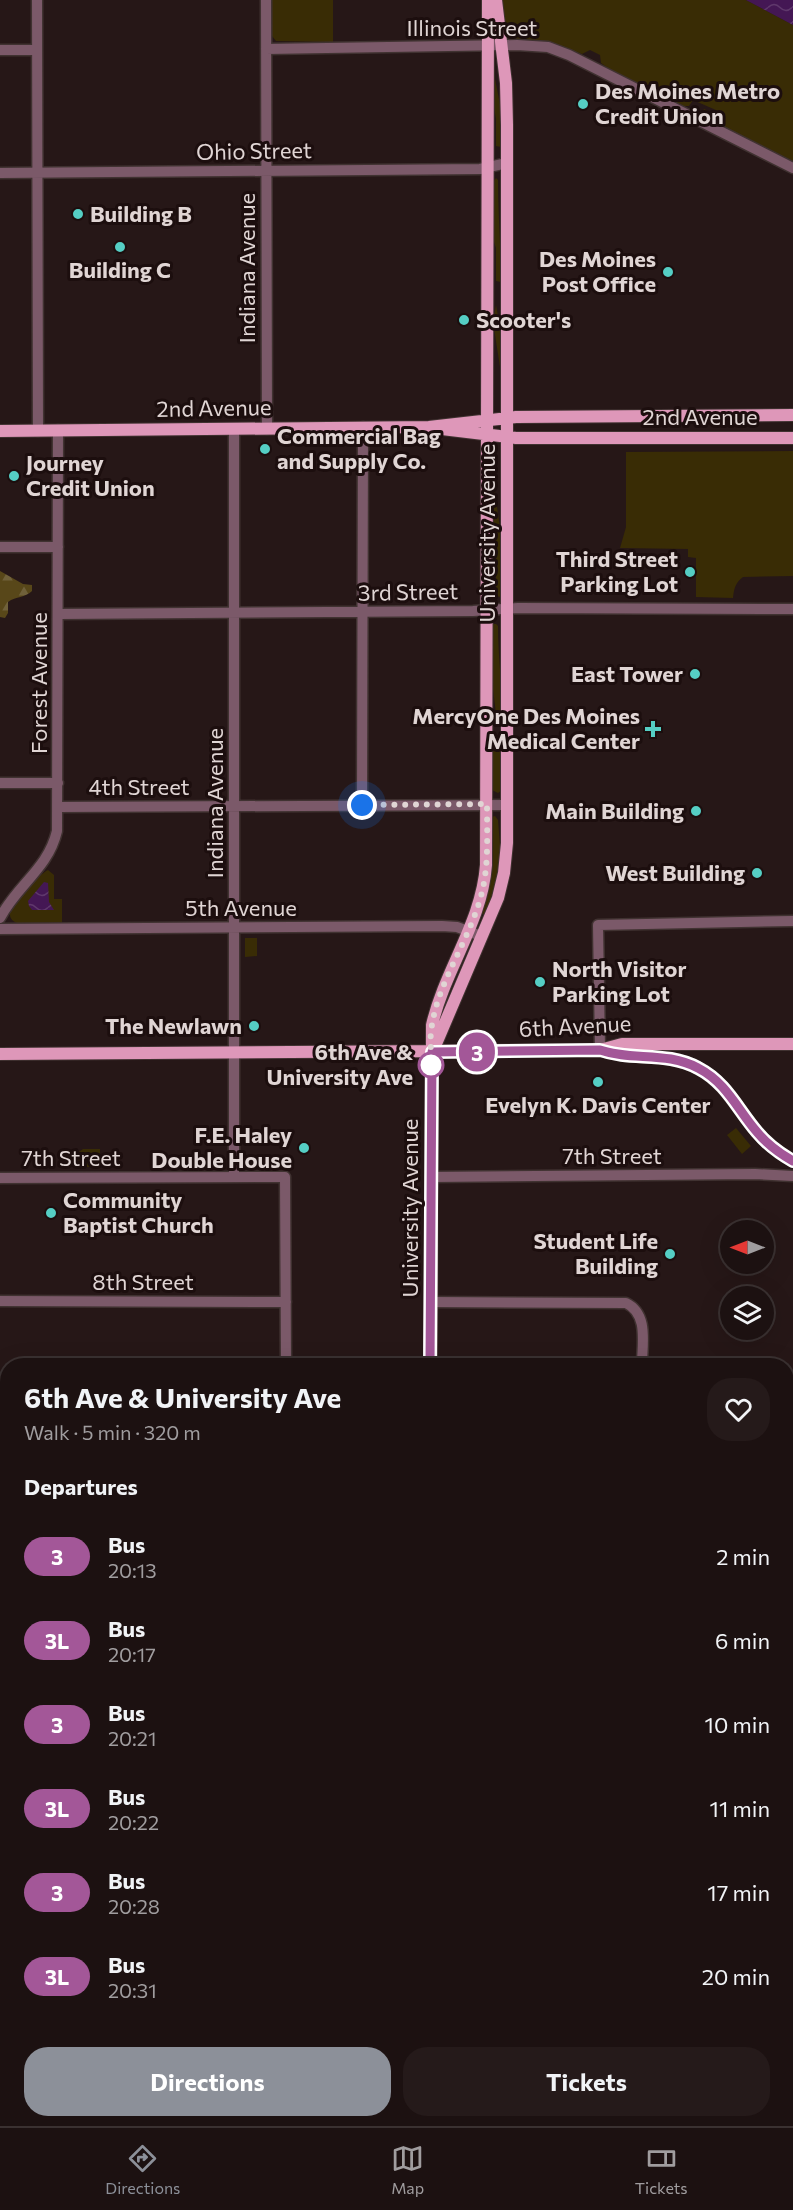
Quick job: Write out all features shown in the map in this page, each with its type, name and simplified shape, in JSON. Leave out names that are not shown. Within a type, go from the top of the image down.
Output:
[{"type":"main road","name":"University Avenue","points":[[430,1358],[432,1052],[440,1038],[475,934],[484,883],[487,804],[486,46],[488,0]]},
{"type":"main road","name":"University Avenue","points":[[475,934],[498,898],[504,873],[507,843],[507,103],[496,0]]},
{"type":"main road","points":[[667,415],[678,432],[685,438]]},
{"type":"main road","name":"2nd Avenue","points":[[0,431],[429,427],[508,418],[793,415]]},
{"type":"main road","name":"2nd Avenue","points":[[429,427],[508,437],[791,436]]},
{"type":"main road","name":"6th Avenue","points":[[0,1054],[600,1050],[622,1044],[793,1044]]},
{"type":"main road","points":[[600,1050],[621,1056],[668,1058],[699,1069],[723,1087],[768,1144],[793,1161]]},
{"type":"street","points":[[37,0],[38,430]]},
{"type":"street","name":"Indiana Avenue","points":[[266,0],[267,429]]},
{"type":"street","name":"Illinois Street","points":[[266,49],[538,46],[563,52],[793,168]]},
{"type":"street","points":[[0,50],[37,50]]},
{"type":"street","name":"Ohio Street","points":[[0,173],[486,167],[507,163]]},
{"type":"street","points":[[362,805],[363,427]]},
{"type":"street","name":"Indiana Avenue","points":[[234,429],[234,1177]]},
{"type":"street","name":"Forest Avenue","points":[[0,918],[11,899],[50,853],[57,831],[58,430]]},
{"type":"street","points":[[0,547],[58,547]]},
{"type":"street","name":"3rd Street","points":[[59,614],[362,612],[507,608],[793,609]]},
{"type":"street","name":"4th Street","points":[[0,783],[58,783]]},
{"type":"street","name":"4th Street","points":[[58,807],[507,805]]},
{"type":"street","points":[[600,1050],[598,926],[792,921]]},
{"type":"street","name":"5th Avenue","points":[[0,929],[442,926],[457,927],[475,934]]},
{"type":"street","name":"7th Street","points":[[432,1177],[755,1174],[793,1176]]},
{"type":"street","name":"7th Street","points":[[0,1178],[285,1177],[285,1302]]},
{"type":"street","name":"8th Street","points":[[0,1301],[285,1302]]},
{"type":"street","points":[[431,1302],[618,1301],[634,1307],[642,1320],[642,1358]]},
{"type":"street","points":[[285,1302],[286,1358]]},
{"type":"shaded area","points":[[272,0],[333,0],[333,42],[276,41],[272,36]]},
{"type":"shaded area","points":[[502,0],[746,0],[793,25],[793,161],[701,115],[704,109],[723,118],[725,114],[693,100],[689,106],[684,106],[609,69],[601,63],[600,55],[590,50],[582,54],[549,42],[509,38],[505,31]]},
{"type":"shaded area","points":[[493,59],[502,114],[501,147],[496,146],[496,119],[492,96]]},
{"type":"shaded area","points":[[496,178],[498,180],[501,282],[496,281],[496,248],[493,239],[493,182]]},
{"type":"shaded area","points":[[496,305],[503,343],[501,401],[500,367],[493,322]]},
{"type":"shaded area","points":[[494,449],[495,493],[502,542],[500,597],[496,593],[496,560],[492,541]]},
{"type":"shaded area","points":[[793,451],[793,576],[743,577],[735,586],[733,598],[696,597],[696,558],[688,557],[688,549],[620,548],[626,527],[626,452]]},
{"type":"shaded area","points":[[493,624],[498,626],[503,715],[499,718],[496,714],[492,681]]},
{"type":"shaded area","points":[[496,740],[502,745],[502,790],[498,793],[492,790],[492,743]]},
{"type":"shaded area","points":[[495,816],[498,820],[501,858],[496,888],[486,915],[481,913],[492,817]]},
{"type":"shaded area","points":[[48,870],[54,875],[54,899],[62,899],[62,923],[19,924],[14,921],[10,913],[15,903],[32,883]]},
{"type":"shaded area","points":[[245,938],[257,938],[257,956],[245,957]]},
{"type":"shaded area","points":[[736,1128],[751,1146],[742,1154],[727,1135]]},
{"type":"shaded area","points":[[83,1149],[100,1149],[100,1167],[94,1167],[92,1162],[92,1167],[87,1167],[85,1162],[85,1167],[78,1167],[76,1154]]},
{"type":"green space","points":[[0,571],[23,584],[32,585],[32,591],[8,602],[8,613],[5,618],[0,617]]},
{"type":"water","points":[[746,0],[793,0],[793,25]]},
{"type":"water","points":[[44,882],[48,883],[49,902],[54,910],[32,910],[28,901]]},
{"type":"bus line","name":"3","points":[[430,1358],[432,1052],[600,1050],[621,1056],[654,1056],[686,1062],[712,1077],[723,1087],[768,1144],[793,1161]]},
{"type":"place","name":"Des Moines Metro Credit Union","points":[[583,104]]},
{"type":"place","name":"Building B","points":[[78,214]]},
{"type":"place","name":"Building C","points":[[120,247]]},
{"type":"place","name":"Des Moines Post Office","points":[[668,272]]},
{"type":"place","name":"Scooter's","points":[[464,320]]},
{"type":"place","name":"Commercial Bag and Supply Co.","points":[[265,449]]},
{"type":"place","name":"Journey Credit Union","points":[[14,476]]},
{"type":"place","name":"Third Street Parking Lot","points":[[690,572]]},
{"type":"place","name":"East Tower","points":[[695,674]]},
{"type":"place","name":"MercyOne Des Moines Medical Center","points":[[653,729]]},
{"type":"place","name":"Main Building","points":[[696,811]]},
{"type":"place","name":"West Building","points":[[757,873]]},
{"type":"place","name":"North Visitor Parking Lot","points":[[540,982]]},
{"type":"place","name":"The Newlawn","points":[[254,1026]]},
{"type":"place","name":"6th Ave & University Ave","points":[[431,1065]]},
{"type":"place","name":"Evelyn K. Davis Center","points":[[598,1082]]},
{"type":"place","name":"F.E. Haley Double House","points":[[304,1148]]},
{"type":"place","name":"Community Baptist Church","points":[[51,1213]]},
{"type":"place","name":"Student Life Building","points":[[670,1254]]},
{"type":"route","points":[[362,805],[487,804],[486,864],[482,893],[475,916],[435,1013],[431,1032],[432,1052],[431,1067],[431,1065]]}]
